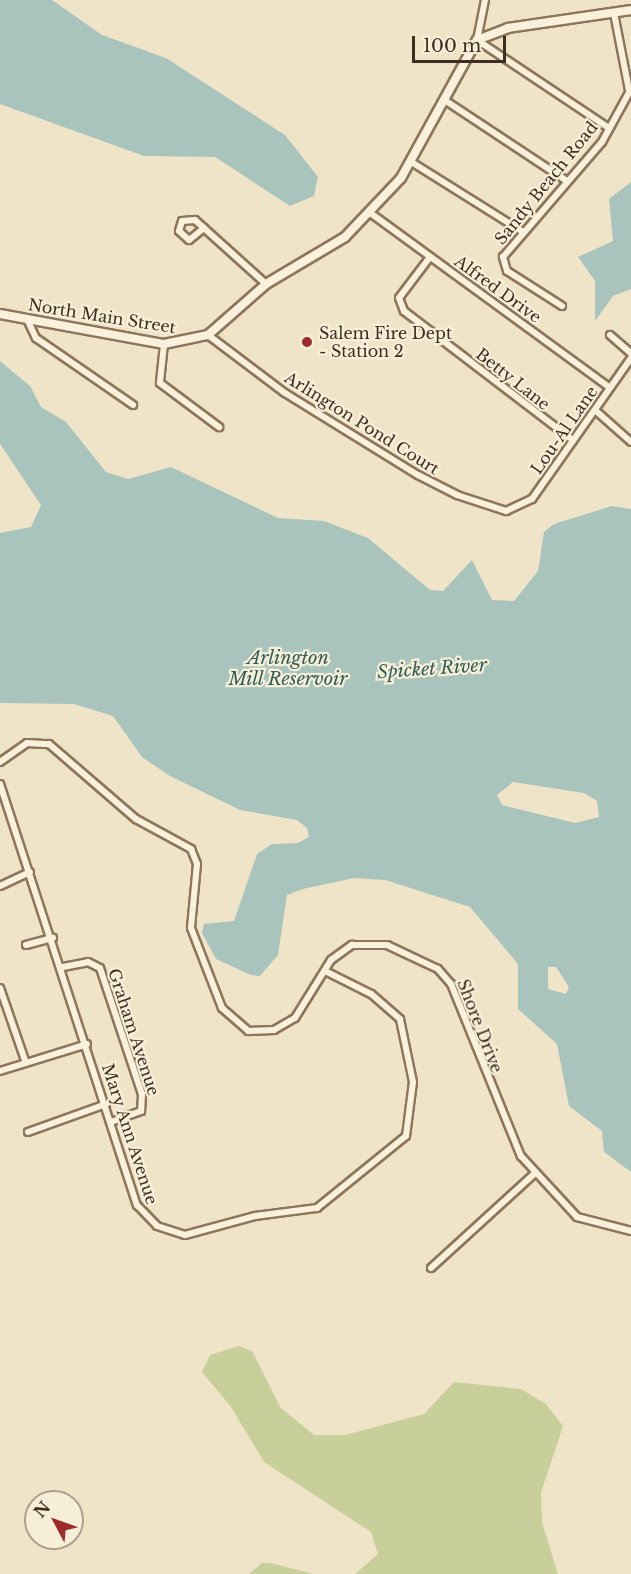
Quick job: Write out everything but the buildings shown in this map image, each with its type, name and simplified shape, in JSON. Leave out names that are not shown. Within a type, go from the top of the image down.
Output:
[{"type":"street","points":[[477,40],[485,0]]},
{"type":"street","points":[[477,40],[508,28],[631,10]]},
{"type":"street","points":[[614,13],[630,89]]},
{"type":"street","points":[[477,40],[609,128]]},
{"type":"street","name":"North Main Street","points":[[0,314],[164,344],[208,335],[266,284],[327,250],[369,212],[413,163],[477,40]]},
{"type":"street","name":"Sandy Beach Road","points":[[562,306],[504,266],[505,253],[609,128],[630,89]]},
{"type":"street","points":[[446,101],[567,181]]},
{"type":"street","points":[[413,163],[523,232]]},
{"type":"street","name":"Alfred Drive","points":[[369,212],[610,388]]},
{"type":"street","points":[[204,228],[266,284]]},
{"type":"street","name":"Betty Lane","points":[[430,257],[399,298],[404,311],[573,440]]},
{"type":"street","points":[[27,319],[36,338],[133,405]]},
{"type":"street","name":"Arlington Pond Court","points":[[208,335],[285,393],[437,486],[514,511]]},
{"type":"street","points":[[610,335],[631,353]]},
{"type":"street","points":[[164,344],[160,383],[219,427]]},
{"type":"street","name":"Lou-Al Lane","points":[[514,511],[532,499],[631,358]]},
{"type":"street","points":[[595,410],[631,442]]},
{"type":"street","name":"Shore Drive","points":[[0,762],[27,743],[49,744],[136,819],[191,849],[197,864],[191,928],[218,999],[244,1029],[262,1033],[289,1023],[306,1006],[325,971],[342,949],[369,942],[407,951],[443,973],[499,1112],[535,1173],[577,1216],[631,1231]]},
{"type":"street","name":"Mary Ann Avenue","points":[[0,784],[63,967],[141,1213],[171,1233],[193,1234],[330,1201],[402,1142],[411,1123],[412,1082],[406,1037],[395,1013],[325,971]]},
{"type":"street","points":[[0,886],[30,872]]},
{"type":"street","points":[[26,945],[53,938]]},
{"type":"street","name":"Graham Avenue","points":[[63,967],[96,965],[144,1102],[141,1111],[111,1122]]},
{"type":"street","points":[[0,988],[26,1063]]},
{"type":"street","points":[[0,1071],[87,1044]]},
{"type":"street","points":[[28,1132],[106,1104]]},
{"type":"street","points":[[431,1268],[535,1173]]},
{"type":"green space","points":[[239,1346],[252,1351],[280,1407],[314,1435],[345,1435],[424,1414],[454,1382],[521,1389],[546,1404],[563,1426],[541,1492],[542,1522],[558,1574],[355,1574],[378,1554],[371,1532],[264,1462],[231,1407],[202,1372],[210,1355]]},
{"type":"green space","points":[[262,1563],[270,1563],[314,1574],[249,1574]]},
{"type":"water","points":[[0,0],[52,0],[102,35],[166,58],[285,135],[318,177],[314,196],[290,206],[215,157],[144,156],[0,104]]},
{"type":"water","points":[[631,182],[631,289],[613,296],[595,321],[595,281],[578,257],[613,241],[609,199]]},
{"type":"water","name":"Arlington Mill Reservoir","points":[[0,361],[30,386],[41,407],[66,422],[106,472],[128,479],[171,467],[278,518],[324,521],[368,538],[430,590],[443,591],[472,560],[492,600],[514,601],[538,571],[544,532],[554,524],[612,506],[631,509],[631,1172],[604,1152],[602,1131],[569,1106],[557,1044],[518,1009],[518,964],[470,907],[385,880],[354,878],[303,889],[287,895],[278,955],[260,976],[251,975],[216,959],[202,933],[204,924],[234,921],[257,854],[272,844],[298,843],[309,837],[307,828],[297,820],[240,810],[170,776],[142,757],[113,716],[74,704],[0,703],[0,533],[31,527],[41,505],[0,444]],"holes":[[[513,782],[584,793],[597,801],[599,817],[575,823],[502,805],[497,795]],[[548,967],[556,967],[569,987],[566,994],[548,989]]]},
{"type":"place","name":"Salem Fire Dept - Station 2","points":[[307,342]]},
{"type":"water label","name":"Spicket River","points":[[432,669]]}]
